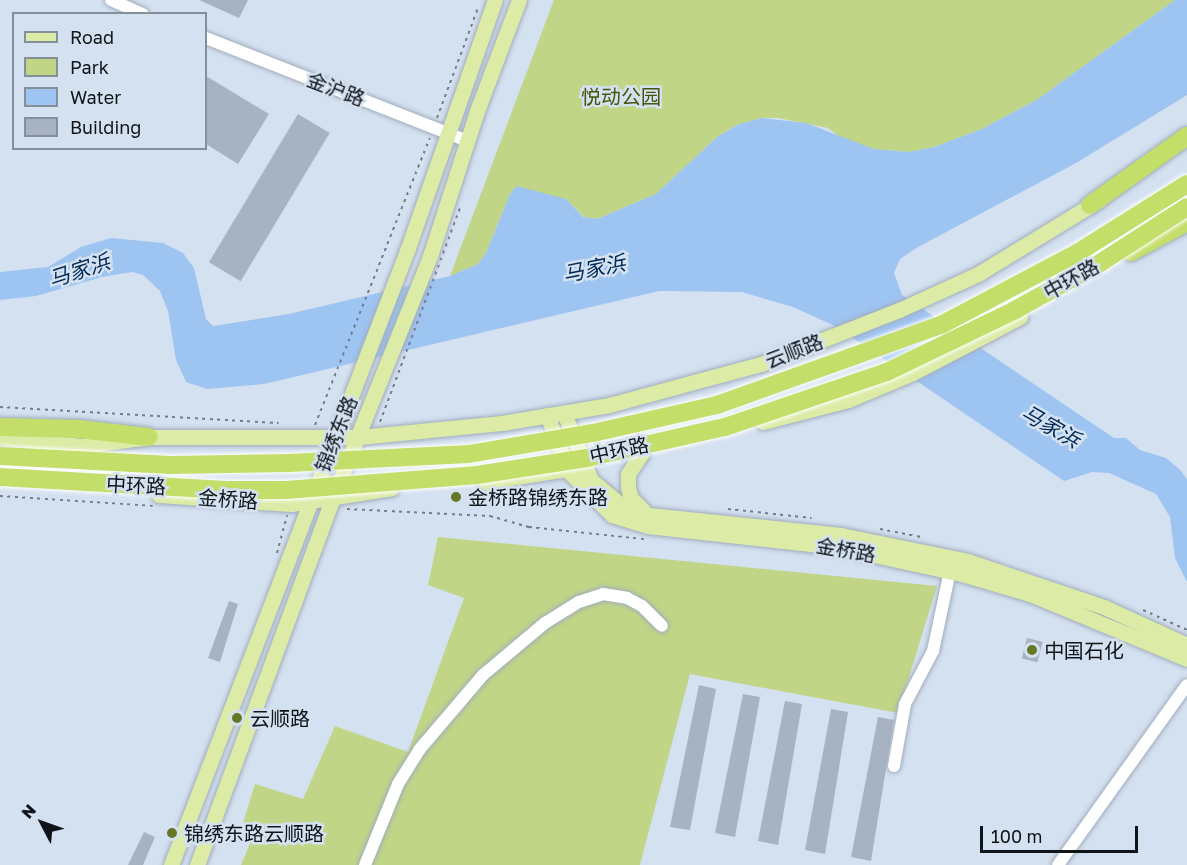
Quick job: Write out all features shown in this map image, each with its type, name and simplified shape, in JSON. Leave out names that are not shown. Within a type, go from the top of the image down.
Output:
[{"type":"highway","points":[[1090,205],[1182,143]]},
{"type":"highway","name":"中环路","points":[[0,456],[171,465],[312,462],[469,454],[627,426],[717,405],[941,325],[1077,253],[1187,184]]},
{"type":"highway","name":"中环路","points":[[0,477],[226,490],[286,490],[477,475],[586,458],[713,429],[887,372],[1015,310],[1100,263],[1187,207]]},
{"type":"highway","points":[[1131,252],[1187,222]]},
{"type":"highway","points":[[0,427],[79,429],[149,437]]},
{"type":"main road","name":"锦绣东路","points":[[171,865],[305,509],[335,438],[408,248],[495,0]]},
{"type":"main road","name":"锦绣东路","points":[[196,865],[330,506],[380,385],[437,258],[467,141],[519,0]]},
{"type":"main road","name":"云顺路","points":[[359,437],[564,413],[683,387],[761,364],[899,310],[978,274],[1090,205]]},
{"type":"main road","points":[[575,468],[848,400],[913,373],[1023,315],[1187,217]]},
{"type":"main road","name":"金桥路","points":[[564,413],[575,468],[607,496],[626,508],[649,515],[841,535],[968,561],[1104,607],[1187,645]]},
{"type":"main road","name":"金桥路","points":[[548,415],[575,468],[612,515],[648,526],[838,547],[950,571],[1030,594],[1187,659]]},
{"type":"main road","points":[[0,437],[81,446],[149,437],[359,437]]},
{"type":"main road","points":[[642,453],[628,474],[628,488],[631,498],[649,515]]},
{"type":"main road","name":"金桥路","points":[[0,484],[305,509],[330,506],[387,489],[454,485],[575,468]]},
{"type":"street","points":[[111,0],[138,12]]},
{"type":"street","name":"金沪路","points":[[207,38],[467,141]]},
{"type":"street","points":[[894,766],[905,704],[933,651],[950,571]]},
{"type":"street","points":[[365,865],[398,784],[419,750],[483,675],[545,623],[579,602],[603,594],[627,598],[642,606],[662,626]]},
{"type":"street","points":[[1058,865],[1187,685]]},
{"type":"path","points":[[369,414],[385,411],[437,258],[461,205]]},
{"type":"path","points":[[315,425],[380,259]]},
{"type":"path","points":[[0,407],[280,423]]},
{"type":"path","points":[[304,425],[342,420]]},
{"type":"path","points":[[0,496],[163,507]]},
{"type":"path","points":[[330,506],[490,516],[529,527],[655,540]]},
{"type":"path","points":[[276,515],[305,509]]},
{"type":"green space","name":"悦动公园","points":[[554,0],[1175,0],[1038,99],[982,129],[934,147],[909,152],[874,149],[845,141],[828,128],[778,118],[761,118],[737,125],[717,137],[656,194],[597,219],[584,217],[566,199],[511,192],[486,253],[478,264],[450,276]]},
{"type":"green space","points":[[438,537],[937,586],[898,713],[690,674],[640,865],[241,865],[250,843],[238,839],[255,784],[303,799],[335,726],[408,752],[464,598],[428,585]]},
{"type":"water","name":"马家浜","points":[[1175,0],[1187,0],[1187,95],[1076,163],[918,247],[900,259],[894,273],[902,295],[1114,438],[1126,438],[1140,450],[1166,458],[1179,469],[1187,479],[1187,582],[1175,558],[1170,517],[1156,494],[1109,473],[1092,472],[1064,481],[837,327],[793,307],[742,292],[659,291],[264,384],[207,389],[186,382],[176,360],[168,311],[160,291],[143,275],[132,272],[102,277],[36,296],[0,300],[0,272],[48,267],[81,247],[111,238],[163,243],[183,253],[194,268],[206,319],[213,326],[289,314],[450,276],[478,264],[486,253],[511,192],[517,186],[566,199],[583,217],[597,219],[656,194],[717,137],[737,125],[761,118],[806,123],[874,149],[909,152],[934,147],[982,129],[1038,99]]},
{"type":"building","points":[[199,0],[248,0],[239,18]]},
{"type":"building","points":[[207,77],[269,114],[238,164],[207,145]]},
{"type":"building","points":[[298,114],[330,133],[241,281],[209,262]]},
{"type":"building","points":[[229,601],[238,604],[220,662],[208,658]]},
{"type":"building","name":"中国石化","points":[[1027,638],[1043,642],[1037,662],[1022,658]]},
{"type":"building","points":[[699,685],[716,689],[690,830],[670,827]]},
{"type":"building","points":[[743,694],[760,697],[735,837],[715,833]]},
{"type":"building","points":[[785,701],[802,704],[778,845],[758,841]]},
{"type":"building","points":[[831,709],[848,712],[825,854],[805,850]]},
{"type":"building","points":[[878,717],[894,720],[871,861],[851,857]]},
{"type":"building","points":[[144,832],[155,837],[143,865],[128,865]]},
{"type":"place","name":"金桥路锦绣东路","points":[[456,497]]},
{"type":"place","name":"中国石化","points":[[1032,650]]},
{"type":"place","name":"云顺路","points":[[237,718]]},
{"type":"place","name":"锦绣东路云顺路","points":[[172,833]]}]
